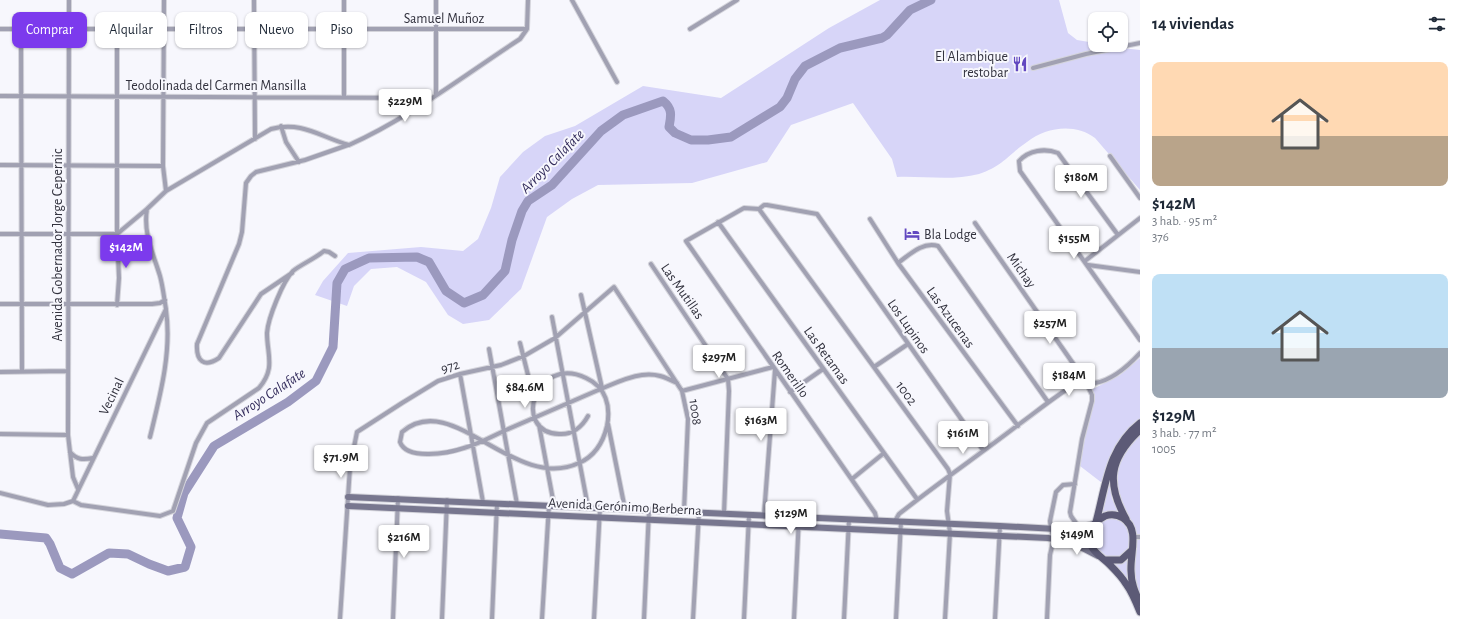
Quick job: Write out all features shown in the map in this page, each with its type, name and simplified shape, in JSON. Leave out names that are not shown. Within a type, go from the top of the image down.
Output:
[{"type":"main road","points":[[1140,423],[1125,437],[1110,463],[1096,522],[1090,533],[1091,546],[1127,584],[1140,612]]},
{"type":"main road","points":[[1140,430],[1126,445],[1113,473],[1114,495],[1126,519],[1138,537],[1131,559],[1131,578],[1132,586],[1140,603]]},
{"type":"main road","points":[[1096,522],[1108,516],[1114,515],[1126,519]]},
{"type":"main road","points":[[1100,557],[1109,561],[1121,560],[1134,548]]},
{"type":"street","name":"Avenida Gobernador Jorge Cepernic","points":[[69,0],[69,12]]},
{"type":"street","points":[[164,0],[164,12]]},
{"type":"street","points":[[254,0],[254,12]]},
{"type":"street","points":[[344,0],[344,12]]},
{"type":"street","points":[[436,0],[436,94]]},
{"type":"street","points":[[335,256],[324,251],[261,294],[219,358],[212,362],[206,363],[200,360],[196,353],[197,344],[242,232],[246,183],[249,178],[256,172],[299,162],[349,145],[432,98],[520,39],[527,29],[528,0]]},
{"type":"street","points":[[572,0],[617,82]]},
{"type":"street","points":[[690,29],[737,0]]},
{"type":"street","name":"Samuel Muñoz","points":[[167,28],[245,29]]},
{"type":"street","name":"Samuel Muñoz","points":[[0,29],[12,29]]},
{"type":"street","name":"Samuel Muñoz","points":[[367,29],[527,29]]},
{"type":"street","points":[[1033,68],[1086,54],[1140,43]]},
{"type":"street","points":[[21,48],[22,372]]},
{"type":"street","name":"Avenida Gobernador Jorge Cepernic","points":[[68,48],[68,435],[73,478],[78,489]]},
{"type":"street","points":[[116,48],[117,234],[119,278],[117,305]]},
{"type":"street","points":[[164,48],[163,166],[166,191]]},
{"type":"street","points":[[253,48],[255,139]]},
{"type":"street","points":[[344,48],[344,96]]},
{"type":"street","name":"Teodolinada del Carmen Mansilla","points":[[0,96],[344,96],[432,98]]},
{"type":"street","points":[[0,234],[117,234],[166,191],[271,129],[281,126],[302,127],[349,145]]},
{"type":"street","points":[[281,126],[286,142],[299,162]]},
{"type":"street","points":[[1118,235],[1058,153],[1047,150],[1032,152],[1024,156],[1019,161],[1020,172],[1087,263],[1140,340]]},
{"type":"street","points":[[1110,156],[1140,198]]},
{"type":"street","points":[[0,165],[163,166]]},
{"type":"street","name":"Los Lupinos","points":[[759,209],[764,205],[768,205],[817,214],[983,450]]},
{"type":"street","points":[[718,222],[744,208],[759,209]]},
{"type":"street","points":[[147,209],[145,221],[146,232],[160,277],[166,309],[168,339],[159,398],[150,437]]},
{"type":"street","name":"1002","points":[[759,209],[944,463],[950,474]]},
{"type":"street","points":[[1087,263],[1118,235],[1140,218]]},
{"type":"street","name":"Las Azucenas","points":[[870,219],[898,262],[1018,426]]},
{"type":"street","name":"Romerillo","points":[[718,222],[686,241],[852,479],[875,513],[877,520]]},
{"type":"street","name":"Las Retamas","points":[[718,222],[917,499]]},
{"type":"street","name":"Michay","points":[[975,223],[1086,382],[1092,395],[1092,401],[1084,425],[1071,516],[1080,529]]},
{"type":"street","points":[[898,262],[925,246],[934,245],[941,251],[1048,402]]},
{"type":"street","points":[[1087,263],[1140,272]]},
{"type":"street","name":"Las Mutillas","points":[[650,264],[728,379],[730,391],[724,513]]},
{"type":"street","points":[[0,493],[48,505],[64,504],[73,501],[81,505],[160,516],[173,511],[196,443],[207,423],[260,388],[265,381],[270,370],[267,334],[270,316],[276,301],[293,272]]},
{"type":"street","name":"972","points":[[340,619],[351,460],[357,432],[429,386],[460,374],[492,367],[524,356],[555,338],[614,287]]},
{"type":"street","name":"1008","points":[[614,287],[682,391],[688,419],[684,511]]},
{"type":"street","points":[[581,295],[602,389],[608,405],[608,421],[625,509]]},
{"type":"street","points":[[0,304],[117,305],[160,303],[164,300]]},
{"type":"street","name":"Vecinal","points":[[73,501],[166,309]]},
{"type":"street","points":[[552,317],[588,507]]},
{"type":"street","points":[[520,343],[534,401],[534,418],[539,425],[555,434],[569,433],[580,427],[588,416]]},
{"type":"street","points":[[874,367],[908,344]]},
{"type":"street","points":[[489,349],[517,504]]},
{"type":"street","points":[[896,619],[900,531],[898,521],[899,514],[950,474],[1074,384],[1086,382],[1095,383],[1107,378],[1122,369],[1140,353]]},
{"type":"street","points":[[682,391],[774,369],[764,515]]},
{"type":"street","points":[[790,392],[824,369]]},
{"type":"street","points":[[0,372],[67,371]]},
{"type":"street","points":[[460,374],[483,502]]},
{"type":"street","points":[[534,401],[538,390],[546,381],[563,374],[584,377],[602,389]]},
{"type":"street","points":[[608,421],[600,445],[595,452],[580,462],[564,468],[547,468],[528,464],[509,457],[481,442],[471,435],[450,424],[427,421],[406,428],[402,432],[400,442],[406,450],[419,454],[449,452],[481,442],[569,402],[629,378],[649,374],[660,375],[677,383]]},
{"type":"street","points":[[539,425],[552,505],[548,514],[542,619]]},
{"type":"street","points":[[0,435],[68,435]]},
{"type":"street","points":[[69,452],[84,460],[93,458]]},
{"type":"street","points":[[852,479],[884,453]]},
{"type":"street","points":[[945,619],[950,533],[947,524],[950,474]]},
{"type":"street","points":[[1047,619],[1050,556],[1054,538],[1051,529],[1056,492],[1063,485],[1075,484]]},
{"type":"street","name":"Avenida Gerónimo Berberna","points":[[348,497],[447,500],[1074,530],[1096,522]]},
{"type":"street","points":[[393,619],[398,498]]},
{"type":"street","points":[[442,619],[447,500]]},
{"type":"street","points":[[492,619],[497,503]]},
{"type":"street","name":"Avenida Gerónimo Berberna","points":[[348,506],[599,516],[698,522],[1054,538],[1071,542],[1100,557]]},
{"type":"street","points":[[594,619],[600,508]]},
{"type":"street","points":[[644,619],[649,510]]},
{"type":"street","points":[[693,619],[698,512]]},
{"type":"street","points":[[744,619],[749,515]]},
{"type":"street","points":[[794,619],[799,517]]},
{"type":"street","points":[[844,619],[849,519]]},
{"type":"street","points":[[995,619],[1000,526]]},
{"type":"shaded area","points":[[880,0],[1059,0],[1068,33],[1077,40],[1088,42],[1088,52],[1128,52],[1128,49],[1140,50],[1140,190],[1095,138],[1079,130],[1070,129],[1052,130],[1043,133],[1020,147],[1000,164],[979,174],[949,178],[897,177],[892,159],[853,103],[791,125],[767,162],[692,183],[598,185],[572,199],[547,217],[521,289],[489,320],[463,324],[448,315],[426,282],[397,267],[371,269],[354,286],[347,306],[315,295],[323,281],[348,253],[421,247],[463,251],[478,239],[491,208],[500,177],[523,152],[545,136],[575,126],[643,86],[721,98],[829,28]]},
{"type":"shaded area","points":[[1140,358],[1140,597],[1133,571],[1137,534],[1116,492],[1111,489],[1112,499],[1119,512],[1110,511],[1100,513],[1106,486],[1080,466],[1093,389],[1120,375]]},
{"type":"shaded area","points":[[1112,518],[1126,524],[1132,538],[1126,552],[1112,558],[1098,552],[1092,538],[1098,524]]},
{"type":"shaded area","points":[[1129,557],[1130,585],[1111,563]]},
{"type":"waterway","name":"Arroyo Calafate","points":[[0,534],[46,538],[60,568],[72,574],[109,553],[128,554],[168,571],[185,567],[191,547],[177,518],[184,493],[214,446],[288,402],[316,381],[333,347],[337,283],[345,269],[369,258],[417,257],[429,262],[446,291],[464,303],[483,295],[505,271],[512,240],[522,211],[528,201],[552,185],[601,131],[623,115],[663,101],[670,110],[671,116],[669,127],[675,133],[691,140],[708,140],[731,137],[780,107],[787,98],[795,79],[805,66],[840,48],[882,38],[887,35],[910,10],[931,0]]},
{"type":"place","name":"El Alambique restobar","points":[[1020,64]]},
{"type":"place","name":"Bla Lodge","points":[[912,234]]}]
